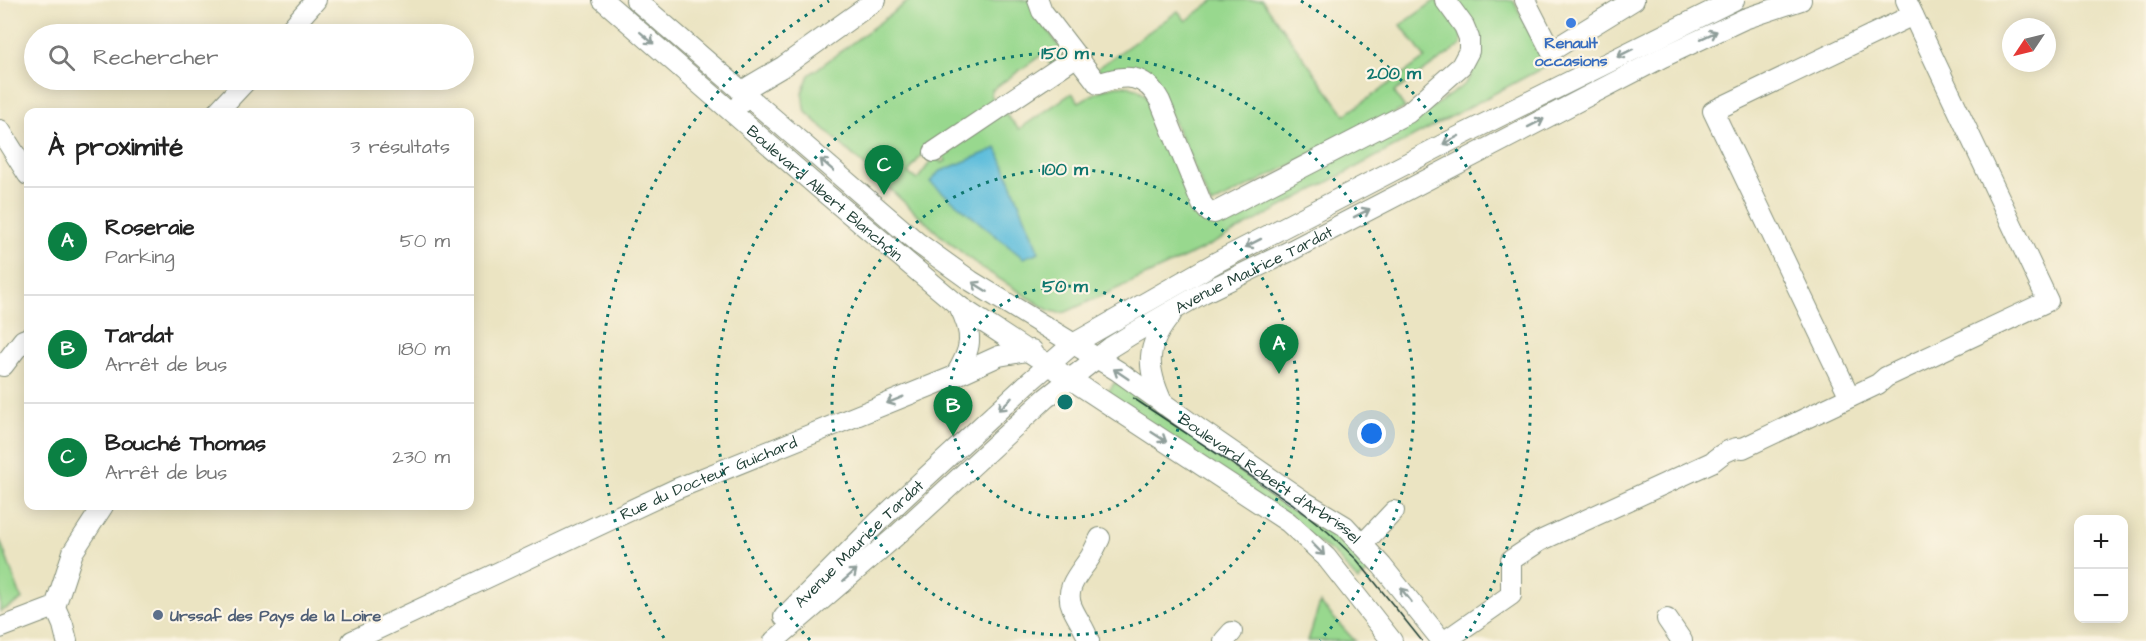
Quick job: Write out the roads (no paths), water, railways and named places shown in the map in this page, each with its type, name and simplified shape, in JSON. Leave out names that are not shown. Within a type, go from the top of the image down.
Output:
[{"type":"street","points":[[295,24],[316,0]]},
{"type":"street","name":"Boulevard Albert Blanchoin","points":[[603,0],[959,306],[1058,372]]},
{"type":"street","name":"Boulevard Albert Blanchoin","points":[[636,0],[918,243],[971,281],[1073,344]]},
{"type":"street","points":[[745,123],[740,106],[744,92],[750,86],[784,66],[876,0]]},
{"type":"street","points":[[1038,0],[1042,11],[1098,84],[1125,77],[1140,80],[1152,89],[1160,101],[1202,204],[1209,212],[1214,213],[1408,113],[1461,66],[1469,51],[1469,38],[1464,26],[1445,0]]},
{"type":"street","points":[[1525,0],[1551,51],[1634,0]]},
{"type":"street","name":"Avenue Maurice Tardat","points":[[774,641],[896,536],[990,449],[1058,372],[1073,344],[1217,262],[1452,140],[1734,0]]},
{"type":"street","name":"Avenue Maurice Tardat","points":[[762,641],[887,513],[1058,372],[1097,359],[1132,334],[1203,293],[1663,57],[1743,19],[1802,0]]},
{"type":"street","points":[[1444,641],[1511,595],[1511,560],[1540,541],[1712,462],[1737,447],[1743,447],[1878,384],[1886,377],[2048,301],[1910,8],[1713,111],[1850,397]]},
{"type":"street","points":[[934,152],[1077,56]]},
{"type":"street","points":[[686,72],[725,90],[744,92]]},
{"type":"street","points":[[221,108],[238,90]]},
{"type":"street","points":[[0,130],[24,169]]},
{"type":"street","points":[[955,376],[970,344],[967,323],[959,306]]},
{"type":"street","points":[[1163,404],[1154,381],[1150,363],[1151,353],[1157,334],[1176,309]]},
{"type":"street","points":[[3,366],[24,340]]},
{"type":"street","name":"Rue du Docteur Guichard","points":[[352,641],[676,489],[999,356],[1073,344]]},
{"type":"street","name":"Boulevard Robert d'Arbrissel","points":[[1073,344],[1118,371],[1305,502],[1345,526],[1444,641]]},
{"type":"street","name":"Boulevard Robert d'Arbrissel","points":[[1058,372],[1288,522],[1326,557],[1392,641]]},
{"type":"street","points":[[67,641],[55,608],[73,552],[101,510]]},
{"type":"street","points":[[1362,545],[1394,511]]},
{"type":"street","points":[[1089,641],[1085,629],[1071,606],[1069,596],[1076,576],[1091,557],[1100,538]]},
{"type":"street","points":[[0,628],[55,608]]},
{"type":"street","points":[[1667,619],[1682,641]]},
{"type":"water","points":[[997,148],[1039,252],[1023,258],[930,182],[939,172]]},
{"type":"tram line","points":[[1133,398],[1293,504],[1328,532],[1357,560],[1422,641]]},
{"type":"place","name":"Renault occasions","points":[[1571,23]]},
{"type":"place","name":"Bouché Thomas","points":[[884,195]]},
{"type":"place","name":"Roseraie","points":[[1279,374]]},
{"type":"place","name":"Tardat","points":[[953,436]]},
{"type":"place","name":"Urssaf des Pays de la Loire","points":[[158,615]]}]
